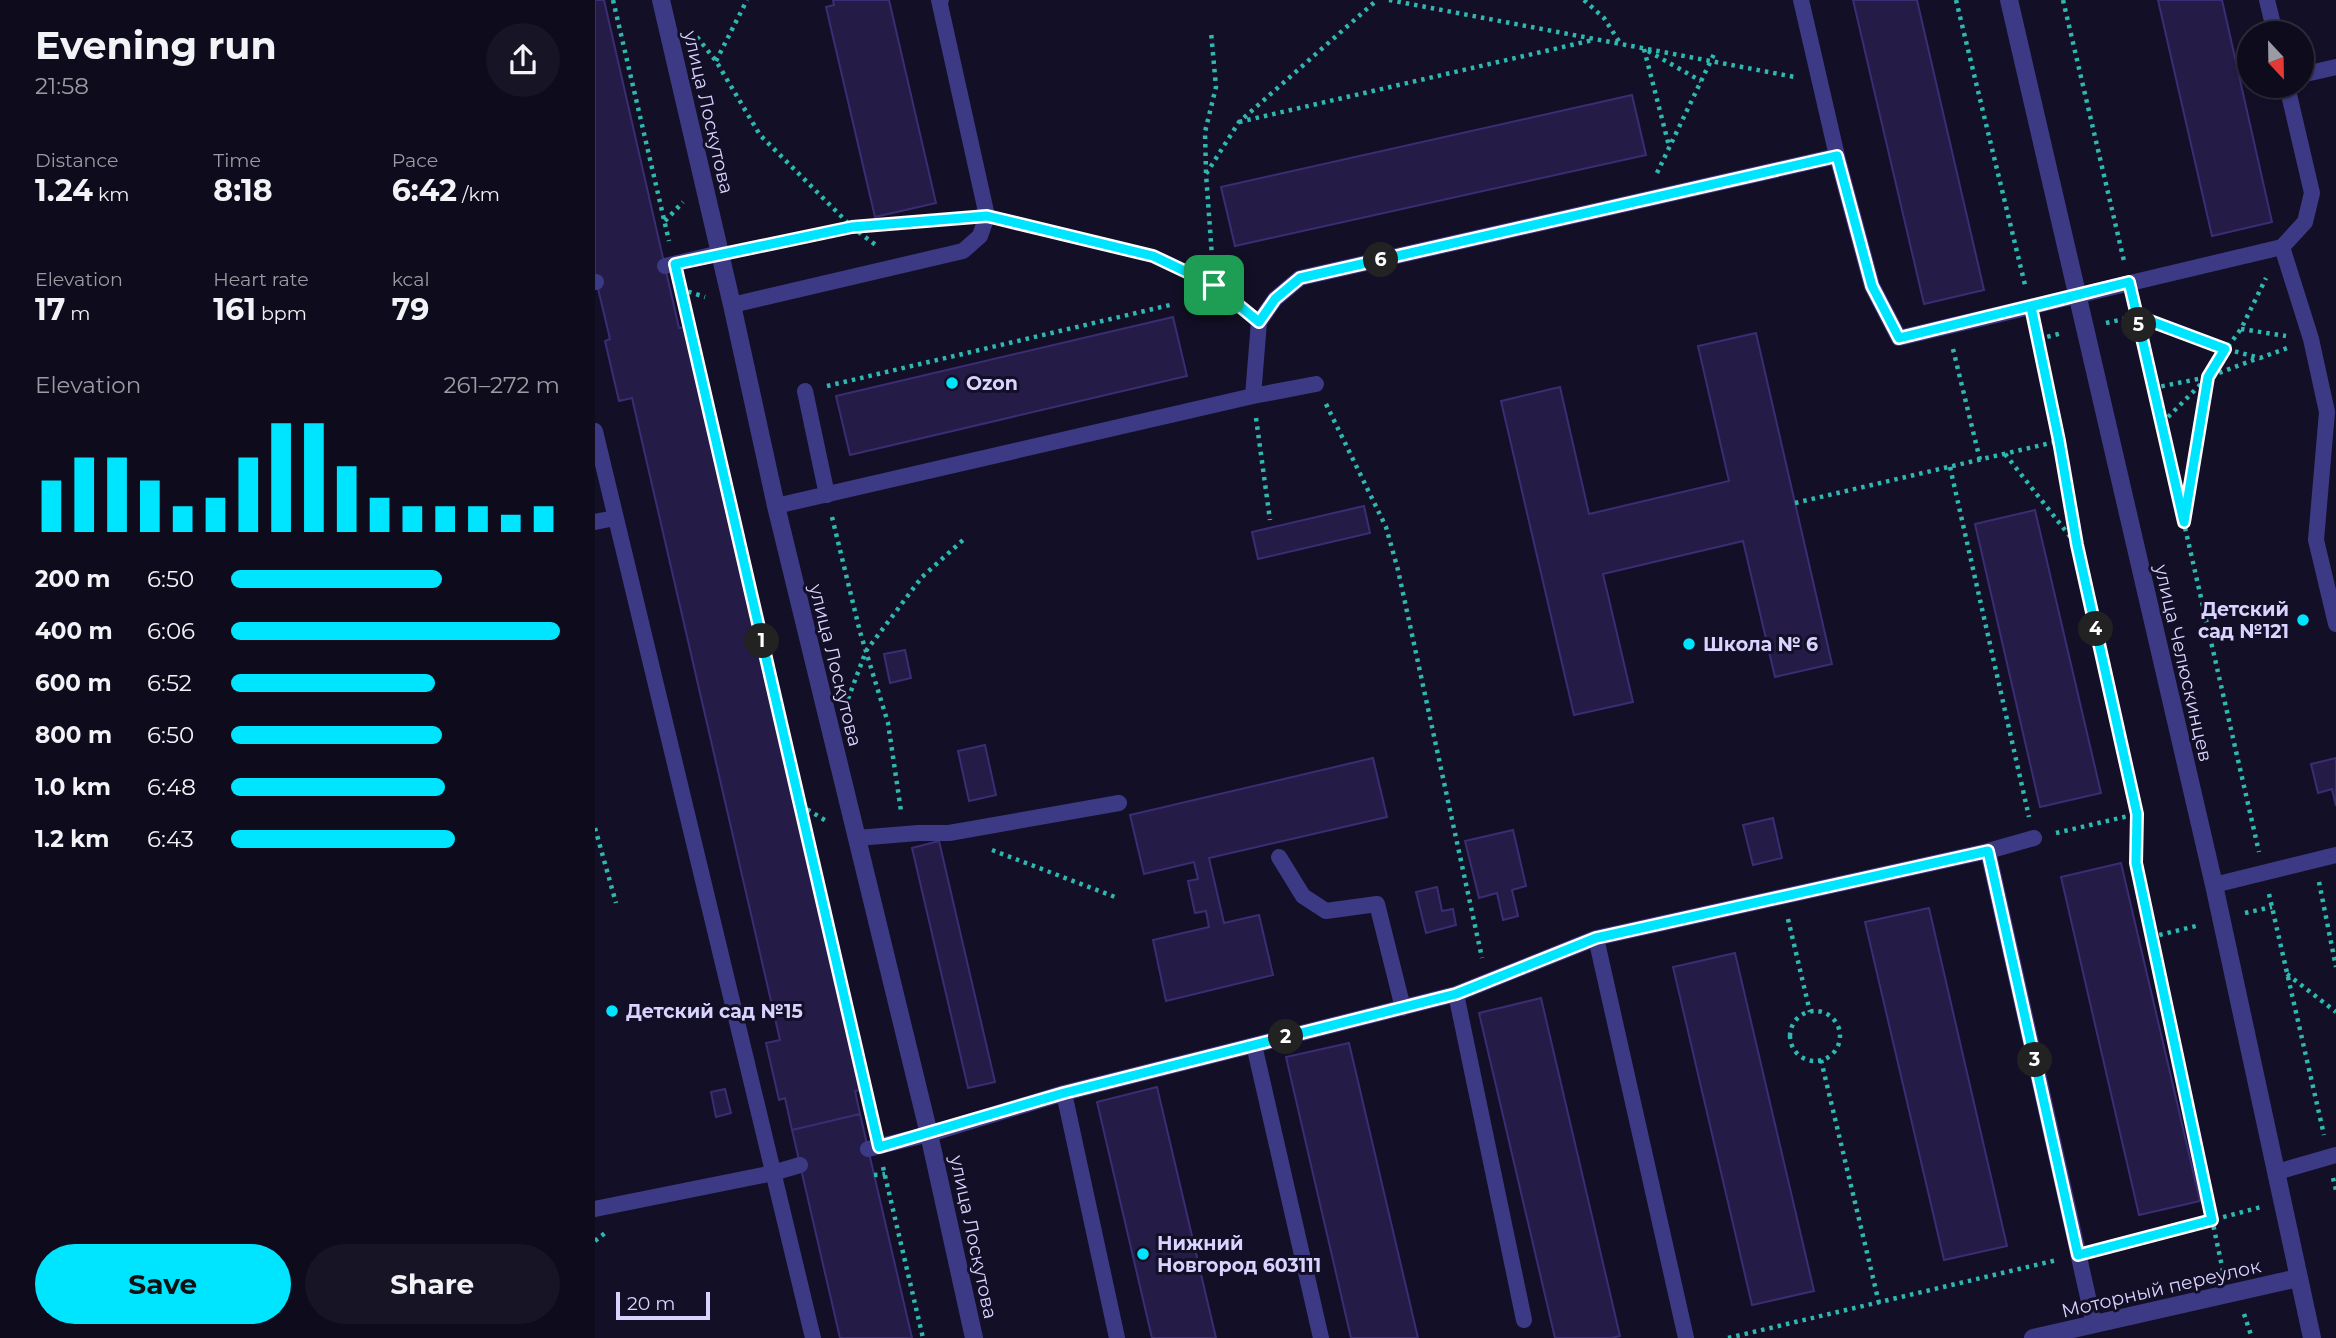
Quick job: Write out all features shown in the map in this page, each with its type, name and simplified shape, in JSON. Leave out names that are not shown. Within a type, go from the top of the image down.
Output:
[{"type":"street","name":"улица Лоскутова","points":[[661,0],[776,506],[929,1134],[974,1338]]},
{"type":"street","name":"улица Челюскинцев","points":[[2009,0],[2214,885],[2312,1338]]},
{"type":"street","name":"Моторный переулок","points":[[2033,1338],[2298,1278]]},
{"type":"lane","points":[[732,305],[963,251],[980,236],[987,216],[940,0]]},
{"type":"lane","points":[[1801,0],[1837,156],[1872,286],[1899,338],[2282,247],[2305,222],[2312,193],[2290,98]]},
{"type":"lane","points":[[2267,0],[2272,21]]},
{"type":"lane","points":[[2314,72],[2336,68]]},
{"type":"lane","points":[[1253,396],[1259,322],[1275,299],[1300,278],[1837,156]]},
{"type":"lane","points":[[2282,247],[2311,339],[2327,412],[2316,540],[2336,624]]},
{"type":"lane","points":[[670,265],[720,253]]},
{"type":"lane","points":[[776,506],[1253,396],[1316,384]]},
{"type":"lane","points":[[805,391],[827,495]]},
{"type":"lane","points":[[595,431],[813,1338]]},
{"type":"lane","points":[[595,522],[615,518]]},
{"type":"lane","points":[[856,838],[949,833],[1119,803]]},
{"type":"lane","points":[[874,1148],[1064,1093],[1456,994],[1596,938],[1783,898],[2034,838]]},
{"type":"lane","points":[[1988,851],[2094,1324]]},
{"type":"lane","points":[[2214,885],[2336,855]]},
{"type":"lane","points":[[1279,857],[1303,896],[1326,911],[1377,904],[1403,1008]]},
{"type":"lane","points":[[1596,938],[1686,1338]]},
{"type":"lane","points":[[1456,994],[1524,1320]]},
{"type":"lane","points":[[1254,1045],[1321,1338]]},
{"type":"lane","points":[[1064,1093],[1117,1338]]},
{"type":"lane","points":[[2277,1172],[2332,1156]]},
{"type":"lane","points":[[595,1209],[773,1173],[800,1165]]},
{"type":"path","points":[[613,0],[670,265],[874,1148],[885,1174],[923,1338]]},
{"type":"path","points":[[716,61],[747,0]]},
{"type":"path","points":[[1206,174],[1239,122],[1377,0]]},
{"type":"path","points":[[1389,0],[1820,82]]},
{"type":"path","points":[[1584,0],[1604,18],[1621,44]]},
{"type":"path","points":[[1955,0],[2039,339],[2077,545],[2137,814],[2136,863],[2220,1265],[2248,1321],[2252,1338]]},
{"type":"path","points":[[2063,0],[2263,871],[2332,1156],[2336,1190]]},
{"type":"path","points":[[692,31],[716,61],[760,135],[852,227],[903,265]]},
{"type":"path","points":[[1211,32],[1216,87],[1205,132],[1214,285]]},
{"type":"path","points":[[1239,122],[1595,39]]},
{"type":"path","points":[[1644,49],[1701,81]]},
{"type":"path","points":[[1644,49],[1669,148]]},
{"type":"path","points":[[1644,200],[1714,54]]},
{"type":"path","points":[[720,253],[852,227],[987,216],[1153,256],[1214,285],[1259,322]]},
{"type":"path","points":[[2161,423],[2208,377],[2241,329],[2282,247]]},
{"type":"path","points":[[805,391],[1170,305]]},
{"type":"path","points":[[2102,324],[2137,316],[2225,349],[2260,358]]},
{"type":"path","points":[[1947,327],[1980,460]]},
{"type":"path","points":[[2039,339],[2066,332]]},
{"type":"path","points":[[2153,387],[2208,377],[2311,339]]},
{"type":"path","points":[[2184,522],[2208,377]]},
{"type":"path","points":[[1316,384],[1386,527],[1401,584],[1487,981]]},
{"type":"path","points":[[1253,396],[1270,520]]},
{"type":"path","points":[[1795,503],[2059,441]]},
{"type":"path","points":[[2005,454],[2077,545]]},
{"type":"path","points":[[1951,467],[2034,838],[2137,814]]},
{"type":"path","points":[[827,495],[866,651],[888,723],[905,835]]},
{"type":"path","points":[[832,739],[866,651],[922,577],[963,540]]},
{"type":"path","points":[[595,828],[616,903]]},
{"type":"path","points":[[987,848],[1115,897]]},
{"type":"path","points":[[2315,860],[2336,967]]},
{"type":"path","points":[[1783,898],[1810,1012]]},
{"type":"path","points":[[2239,915],[2272,907]]},
{"type":"path","points":[[2151,937],[2196,926]]},
{"type":"path","points":[[2287,974],[2336,1012]]},
{"type":"path","points":[[1821,1011],[1831,1016],[1838,1024],[1838,1046],[1831,1055],[1821,1060],[1810,1060],[1800,1055],[1790,1036],[1793,1025],[1800,1016],[1810,1012],[1821,1011]]},
{"type":"path","points":[[1821,1060],[1879,1303]]},
{"type":"path","points":[[874,1175],[885,1174]]},
{"type":"path","points":[[1728,1338],[2078,1255],[2283,1201]]},
{"type":"building","points":[[595,0],[604,0],[679,328],[686,327],[862,1090],[855,1091],[860,1114],[792,1130],[785,1098],[779,1100],[766,1043],[780,1040],[632,398],[619,401],[605,341],[610,339],[595,276]]},
{"type":"building","points":[[833,0],[889,0],[936,203],[875,217],[826,7],[834,5]]},
{"type":"building","points":[[1853,0],[1917,0],[1984,290],[1924,304]]},
{"type":"building","points":[[2158,0],[2222,0],[2237,67],[2237,98],[2244,98],[2272,222],[2212,236]]},
{"type":"building","points":[[1632,95],[1646,155],[1235,246],[1221,187]]},
{"type":"building","points":[[1173,317],[1187,376],[850,455],[836,396]]},
{"type":"building","points":[[1756,333],[1832,664],[1775,677],[1743,541],[1603,574],[1633,702],[1574,715],[1501,401],[1560,387],[1589,514],[1729,481],[1698,346]]},
{"type":"building","points":[[1364,506],[1370,533],[1258,559],[1252,532]]},
{"type":"building","points":[[2035,510],[2101,793],[2040,807],[1975,524]]},
{"type":"building","points":[[905,650],[911,678],[890,683],[884,654]]},
{"type":"building","points":[[985,745],[996,795],[969,801],[958,751]]},
{"type":"building","points":[[1373,758],[1387,817],[1209,858],[1224,923],[1259,915],[1273,975],[1166,1001],[1153,940],[1209,927],[1206,911],[1195,913],[1188,881],[1198,879],[1194,862],[1144,874],[1130,815]]},
{"type":"building","points":[[2336,758],[2336,806],[2332,789],[2318,793],[2311,764]]},
{"type":"building","points":[[1773,818],[1782,858],[1753,865],[1743,825]]},
{"type":"building","points":[[1513,830],[1526,886],[1512,890],[1518,916],[1503,920],[1497,893],[1479,898],[1465,841]]},
{"type":"building","points":[[939,841],[995,1082],[968,1088],[912,848]]},
{"type":"building","points":[[2121,863],[2200,1201],[2139,1215],[2061,877]]},
{"type":"building","points":[[1437,887],[1442,911],[1453,909],[1456,925],[1426,933],[1416,892]]},
{"type":"building","points":[[1929,908],[2007,1246],[1944,1260],[1865,922]]},
{"type":"building","points":[[1735,953],[1814,1291],[1752,1305],[1673,967]]},
{"type":"building","points":[[1541,998],[1620,1336],[1611,1338],[1555,1338],[1479,1013]]},
{"type":"building","points":[[1349,1043],[1418,1338],[1351,1338],[1286,1057]]},
{"type":"building","points":[[1157,1087],[1216,1338],[1152,1338],[1097,1102]]},
{"type":"building","points":[[725,1089],[731,1113],[716,1117],[711,1092]]},
{"type":"building","points":[[860,1114],[912,1338],[840,1338],[792,1130]]},
{"type":"place","name":"Ozon","points":[[952,383]]},
{"type":"place","name":"Детский сад №121","points":[[2303,620]]},
{"type":"place","name":"Школа № 6","points":[[1689,644]]},
{"type":"place","name":"Детский сад №15","points":[[612,1011]]},
{"type":"place","name":"Нижний Новгород 603111","points":[[1143,1254]]},
{"type":"route","points":[[1214,285],[1153,256],[987,216],[852,227],[675,264],[879,1147],[1064,1093],[1456,994],[1596,938],[1988,851],[2078,1255],[2212,1220],[2136,863],[2137,814],[2077,545],[2031,307],[2129,282],[2137,316],[2225,349],[2208,377],[2184,522],[2129,282],[1899,338],[1872,286],[1837,156],[1300,278],[1275,299],[1259,322],[1214,285]]}]
